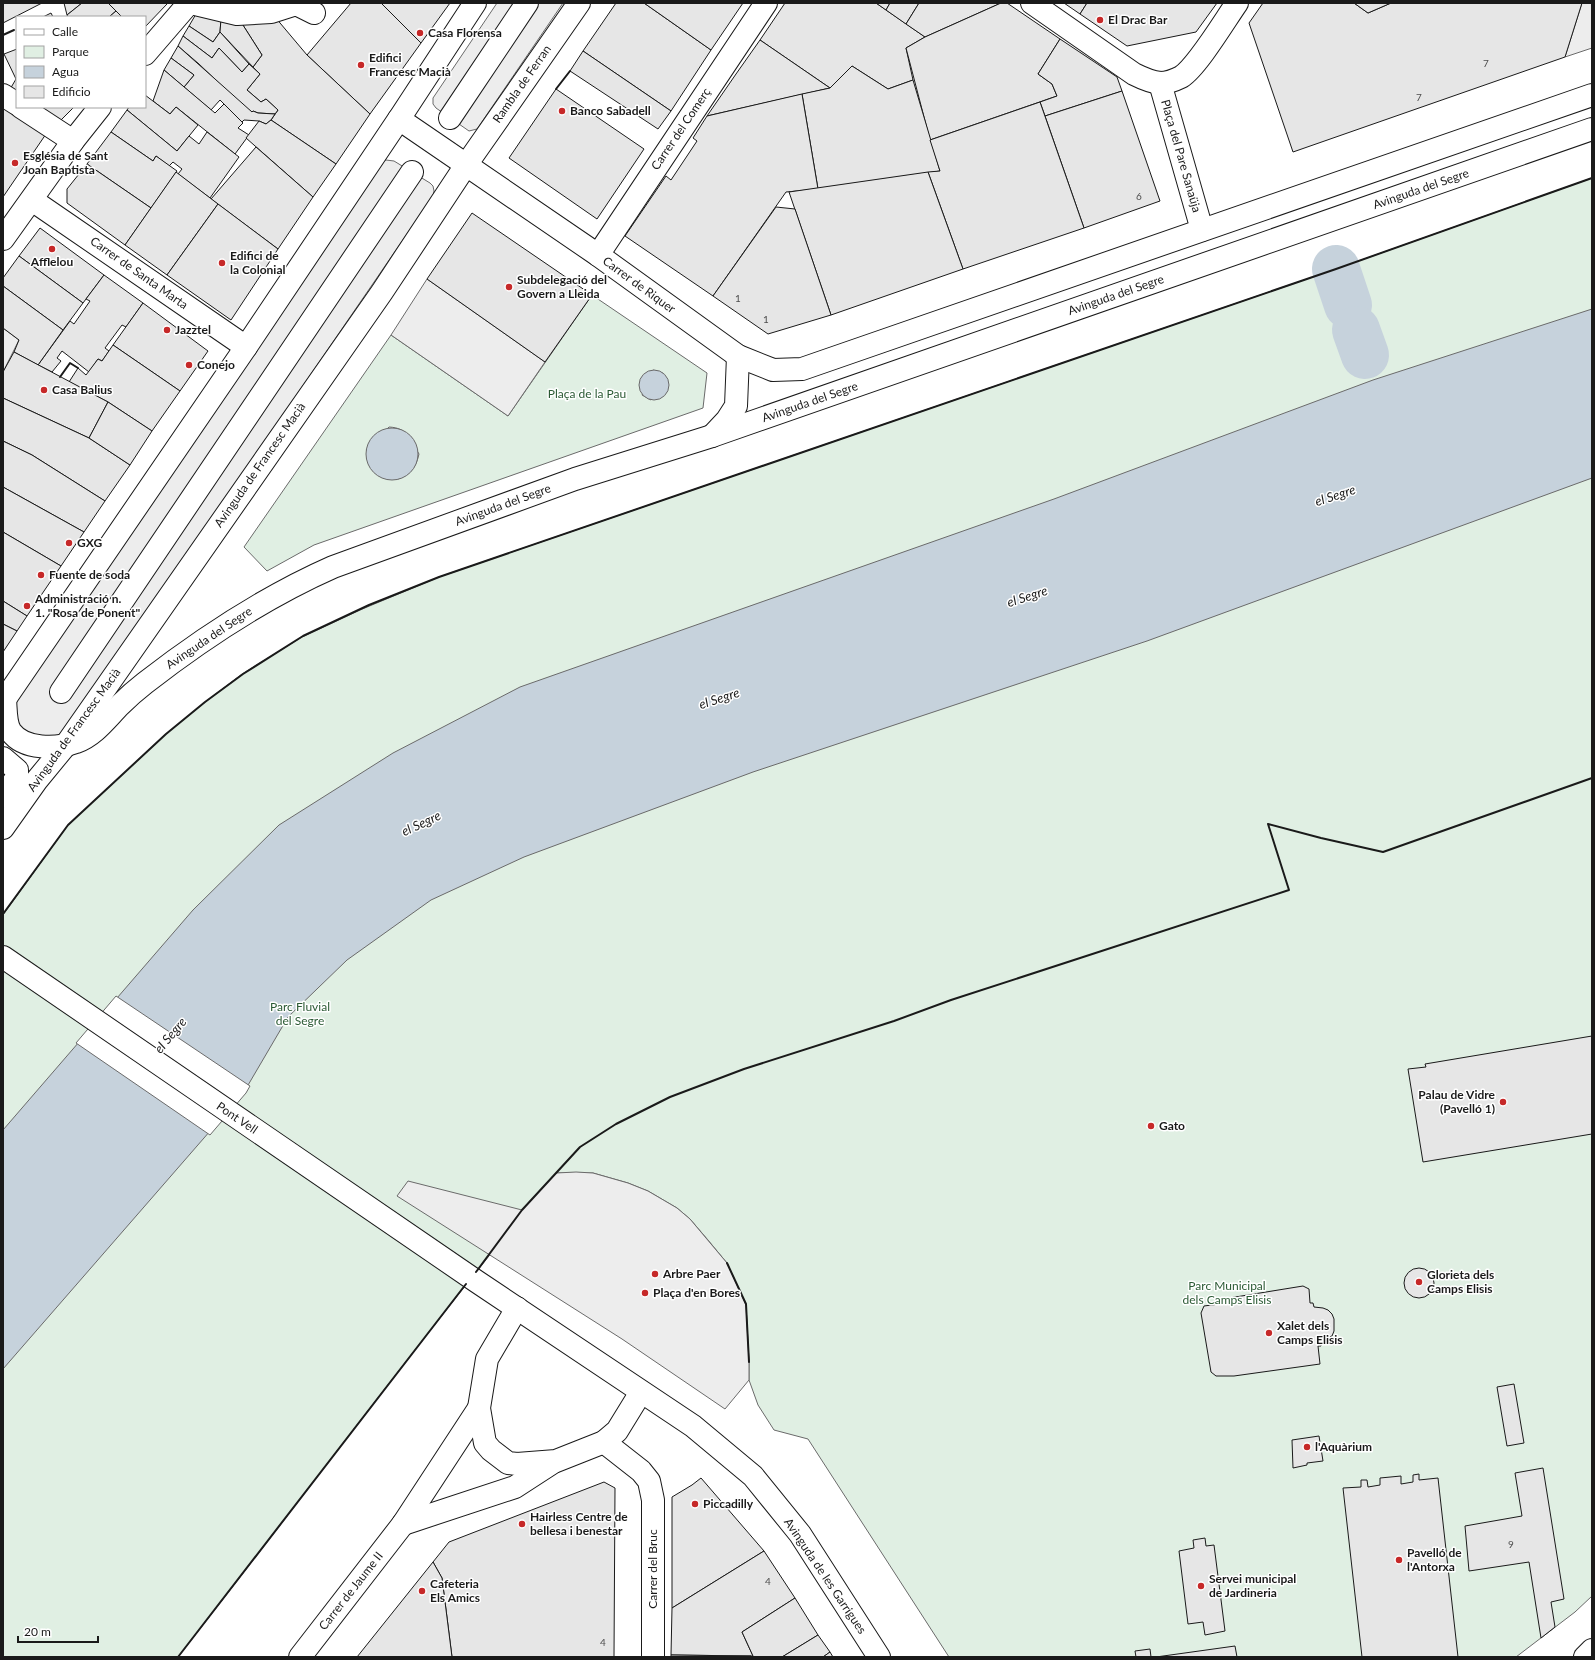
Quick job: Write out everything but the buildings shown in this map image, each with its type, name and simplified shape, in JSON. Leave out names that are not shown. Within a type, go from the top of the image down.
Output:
[{"type":"main road","points":[[146,53],[190,3],[237,14],[270,12],[296,4],[314,13]]},
{"type":"main road","points":[[66,746],[37,746],[17,738],[10,731],[4,701],[246,347],[420,88],[475,3]]},
{"type":"main road","points":[[450,118],[527,3]]},
{"type":"main road","name":"Rambla de Ferran","points":[[466,165],[579,3]]},
{"type":"main road","name":"Carrer del Comerç","points":[[598,255],[766,3]]},
{"type":"main road","points":[[1032,3],[1134,74],[1160,83],[1170,81],[1181,76],[1192,66],[1237,3]]},
{"type":"main road","name":"Plaça del Pare Sanaüja","points":[[1160,83],[1202,230]]},
{"type":"main road","points":[[3,95],[16,103]]},
{"type":"main road","points":[[712,436],[727,420],[736,406],[738,356],[773,370],[802,369],[1592,95]]},
{"type":"main road","points":[[23,108],[73,141]]},
{"type":"main road","points":[[3,240],[73,141],[99,108]]},
{"type":"main road","points":[[398,119],[466,165]]},
{"type":"main road","name":"Avinguda del Segre","points":[[66,746],[86,738],[137,689],[176,659],[240,617],[297,583],[333,567],[575,478],[712,436],[1592,129]]},
{"type":"main road","name":"Carrer de Riquer","points":[[466,165],[598,255],[738,356]]},
{"type":"main road","name":"Avinguda de Francesc Macià","points":[[8,794],[66,746],[382,292],[466,165]]},
{"type":"main road","points":[[61,692],[412,172]]},
{"type":"main road","name":"Carrer de Santa Marta","points":[[32,200],[246,347]]},
{"type":"main road","points":[[3,758],[17,770],[17,777],[8,794],[4,826]]},
{"type":"main road","name":"Pont Vell","points":[[3,957],[517,1308]]},
{"type":"main road","points":[[517,1308],[641,1392]]},
{"type":"main road","name":"Carrer de Jaume II","points":[[517,1308],[487,1359],[479,1408],[485,1443],[491,1450],[508,1463],[517,1464],[556,1461]]},
{"type":"main road","name":"Carrer de Jaume II","points":[[402,1524],[515,1487],[556,1461],[604,1442],[617,1431],[641,1392]]},
{"type":"main road","name":"Avinguda de les Garrigues","points":[[641,1392],[693,1426],[753,1476],[800,1534],[879,1657]]},
{"type":"main road","name":"Carrer de Jaume II","points":[[300,1657],[402,1524],[479,1408]]},
{"type":"main road","name":"Carrer del Bruc","points":[[604,1442],[641,1471],[649,1481],[653,1500],[653,1657]]},
{"type":"main road","points":[[1585,1657],[1592,1650]]},
{"type":"green space","name":"Parc Fluvial del Segre","points":[[1592,178],[1592,1596],[1575,1612],[1516,1657],[949,1657],[808,1439],[774,1430],[758,1405],[749,1380],[746,1305],[727,1263],[690,1219],[677,1208],[648,1191],[628,1183],[593,1173],[556,1173],[412,1353],[178,1657],[3,1657],[3,915],[68,825],[166,734],[242,674],[302,637],[360,610],[439,577],[1336,269]]},
{"type":"green space","name":"Plaça de la Pau","points":[[592,295],[707,373],[703,408],[314,545],[267,571],[244,547],[391,335],[508,416]],"holes":[[[653,370],[663,373],[651,400],[642,395]],[[389,427],[400,430],[408,435],[419,454],[412,470],[398,479],[366,450]]]},
{"type":"shaded area","points":[[497,3],[563,3],[477,129],[469,131],[436,108],[433,104],[433,98]]},
{"type":"shaded area","points":[[1582,3],[1592,3],[1592,48],[1565,57]]},
{"type":"shaded area","points":[[383,161],[394,161],[430,183],[433,186],[433,196],[69,727],[56,737],[28,735],[18,724],[15,707],[16,701]]},
{"type":"shaded area","points":[[427,279],[545,362],[508,416],[391,335]]},
{"type":"shaded area","points":[[3,328],[19,340],[3,372]]},
{"type":"shaded area","name":"Plaça d'en Bores","points":[[556,1173],[593,1173],[628,1183],[648,1191],[677,1208],[690,1219],[727,1263],[746,1305],[749,1380],[725,1409],[622,1339],[397,1196],[408,1181],[522,1210]]},
{"type":"water","name":"el Segre","points":[[1592,309],[1592,478],[1147,641],[753,772],[524,857],[431,900],[347,960],[288,1017],[244,1092],[3,1369],[3,1130],[193,910],[279,825],[393,753],[520,687],[1054,499],[1373,380]]},
{"type":"water","points":[[654,370],[665,374],[669,385],[665,396],[654,400],[643,396],[639,385],[643,374]]},
{"type":"water","points":[[387,428],[397,428],[411,435],[418,449],[418,459],[411,473],[397,480],[387,480],[377,476],[370,469],[366,459],[366,449],[370,439],[377,432]]},
{"type":"pier","points":[[116,996],[250,1086],[246,1093],[210,1135],[76,1043]]},
{"type":"waterway","points":[[1336,269],[1348,305]]},
{"type":"waterway","points":[[1356,330],[1365,355]]},
{"type":"wall","points":[[3,35],[14,30]]},
{"type":"wall","points":[[556,89],[570,71]]},
{"type":"wall","points":[[3,914],[68,825],[166,734],[205,702],[243,674],[303,636],[369,605],[439,577],[1336,269],[1592,178]]},
{"type":"wall","points":[[60,377],[70,363],[78,368]]},
{"type":"wall","points":[[476,1272],[522,1210],[580,1147],[616,1124],[670,1097],[744,1069],[894,1021],[951,1000],[1289,890],[1268,824],[1383,852],[1592,778]]},
{"type":"wall","points":[[727,1263],[746,1304],[749,1362]]},
{"type":"wall","points":[[178,1657],[466,1284]]},
{"type":"place","name":"El Drac Bar","points":[[1100,20]]},
{"type":"place","name":"Casa Florensa","points":[[420,33]]},
{"type":"place","name":"Edifici Francesc Macià","points":[[361,65]]},
{"type":"place","name":"Banco Sabadell","points":[[562,111]]},
{"type":"place","name":"Església de Sant Joan Baptista","points":[[15,163]]},
{"type":"place","name":"Afflelou","points":[[52,249]]},
{"type":"place","name":"Edifici de la Colonial","points":[[222,263]]},
{"type":"place","name":"Subdelegació del Govern a Lleida","points":[[509,287]]},
{"type":"place","name":"Jazztel","points":[[167,330]]},
{"type":"place","name":"Conejo","points":[[189,365]]},
{"type":"place","name":"Casa Balius","points":[[44,390]]},
{"type":"place","name":"GXG","points":[[69,543]]},
{"type":"place","name":"Fuente de soda","points":[[41,575]]},
{"type":"place","name":"Administració n. 1. \"Rosa de Ponent\"","points":[[27,606]]},
{"type":"place","name":"Palau de Vidre (Pavelló 1)","points":[[1503,1102]]},
{"type":"place","name":"Gato","points":[[1151,1126]]},
{"type":"place","name":"Arbre Paer","points":[[655,1274]]},
{"type":"place","name":"Glorieta dels Camps Elisis","points":[[1419,1282]]},
{"type":"place","name":"Plaça d'en Bores","points":[[645,1293]]},
{"type":"place","name":"Xalet dels Camps Elisis","points":[[1269,1333]]},
{"type":"place","name":"l'Aquàrium","points":[[1307,1447]]},
{"type":"place","name":"Piccadilly","points":[[695,1504]]},
{"type":"place","name":"Hairless Centre de bellesa i benestar","points":[[522,1524]]},
{"type":"place","name":"Pavelló de l'Antorxa","points":[[1399,1560]]},
{"type":"place","name":"Servei municipal de Jardineria","points":[[1201,1586]]},
{"type":"place","name":"Cafeteria Els Amics","points":[[422,1591]]},
{"type":"park label","name":"Parc Municipal dels Camps Elisis","points":[[1227,1293]]}]
